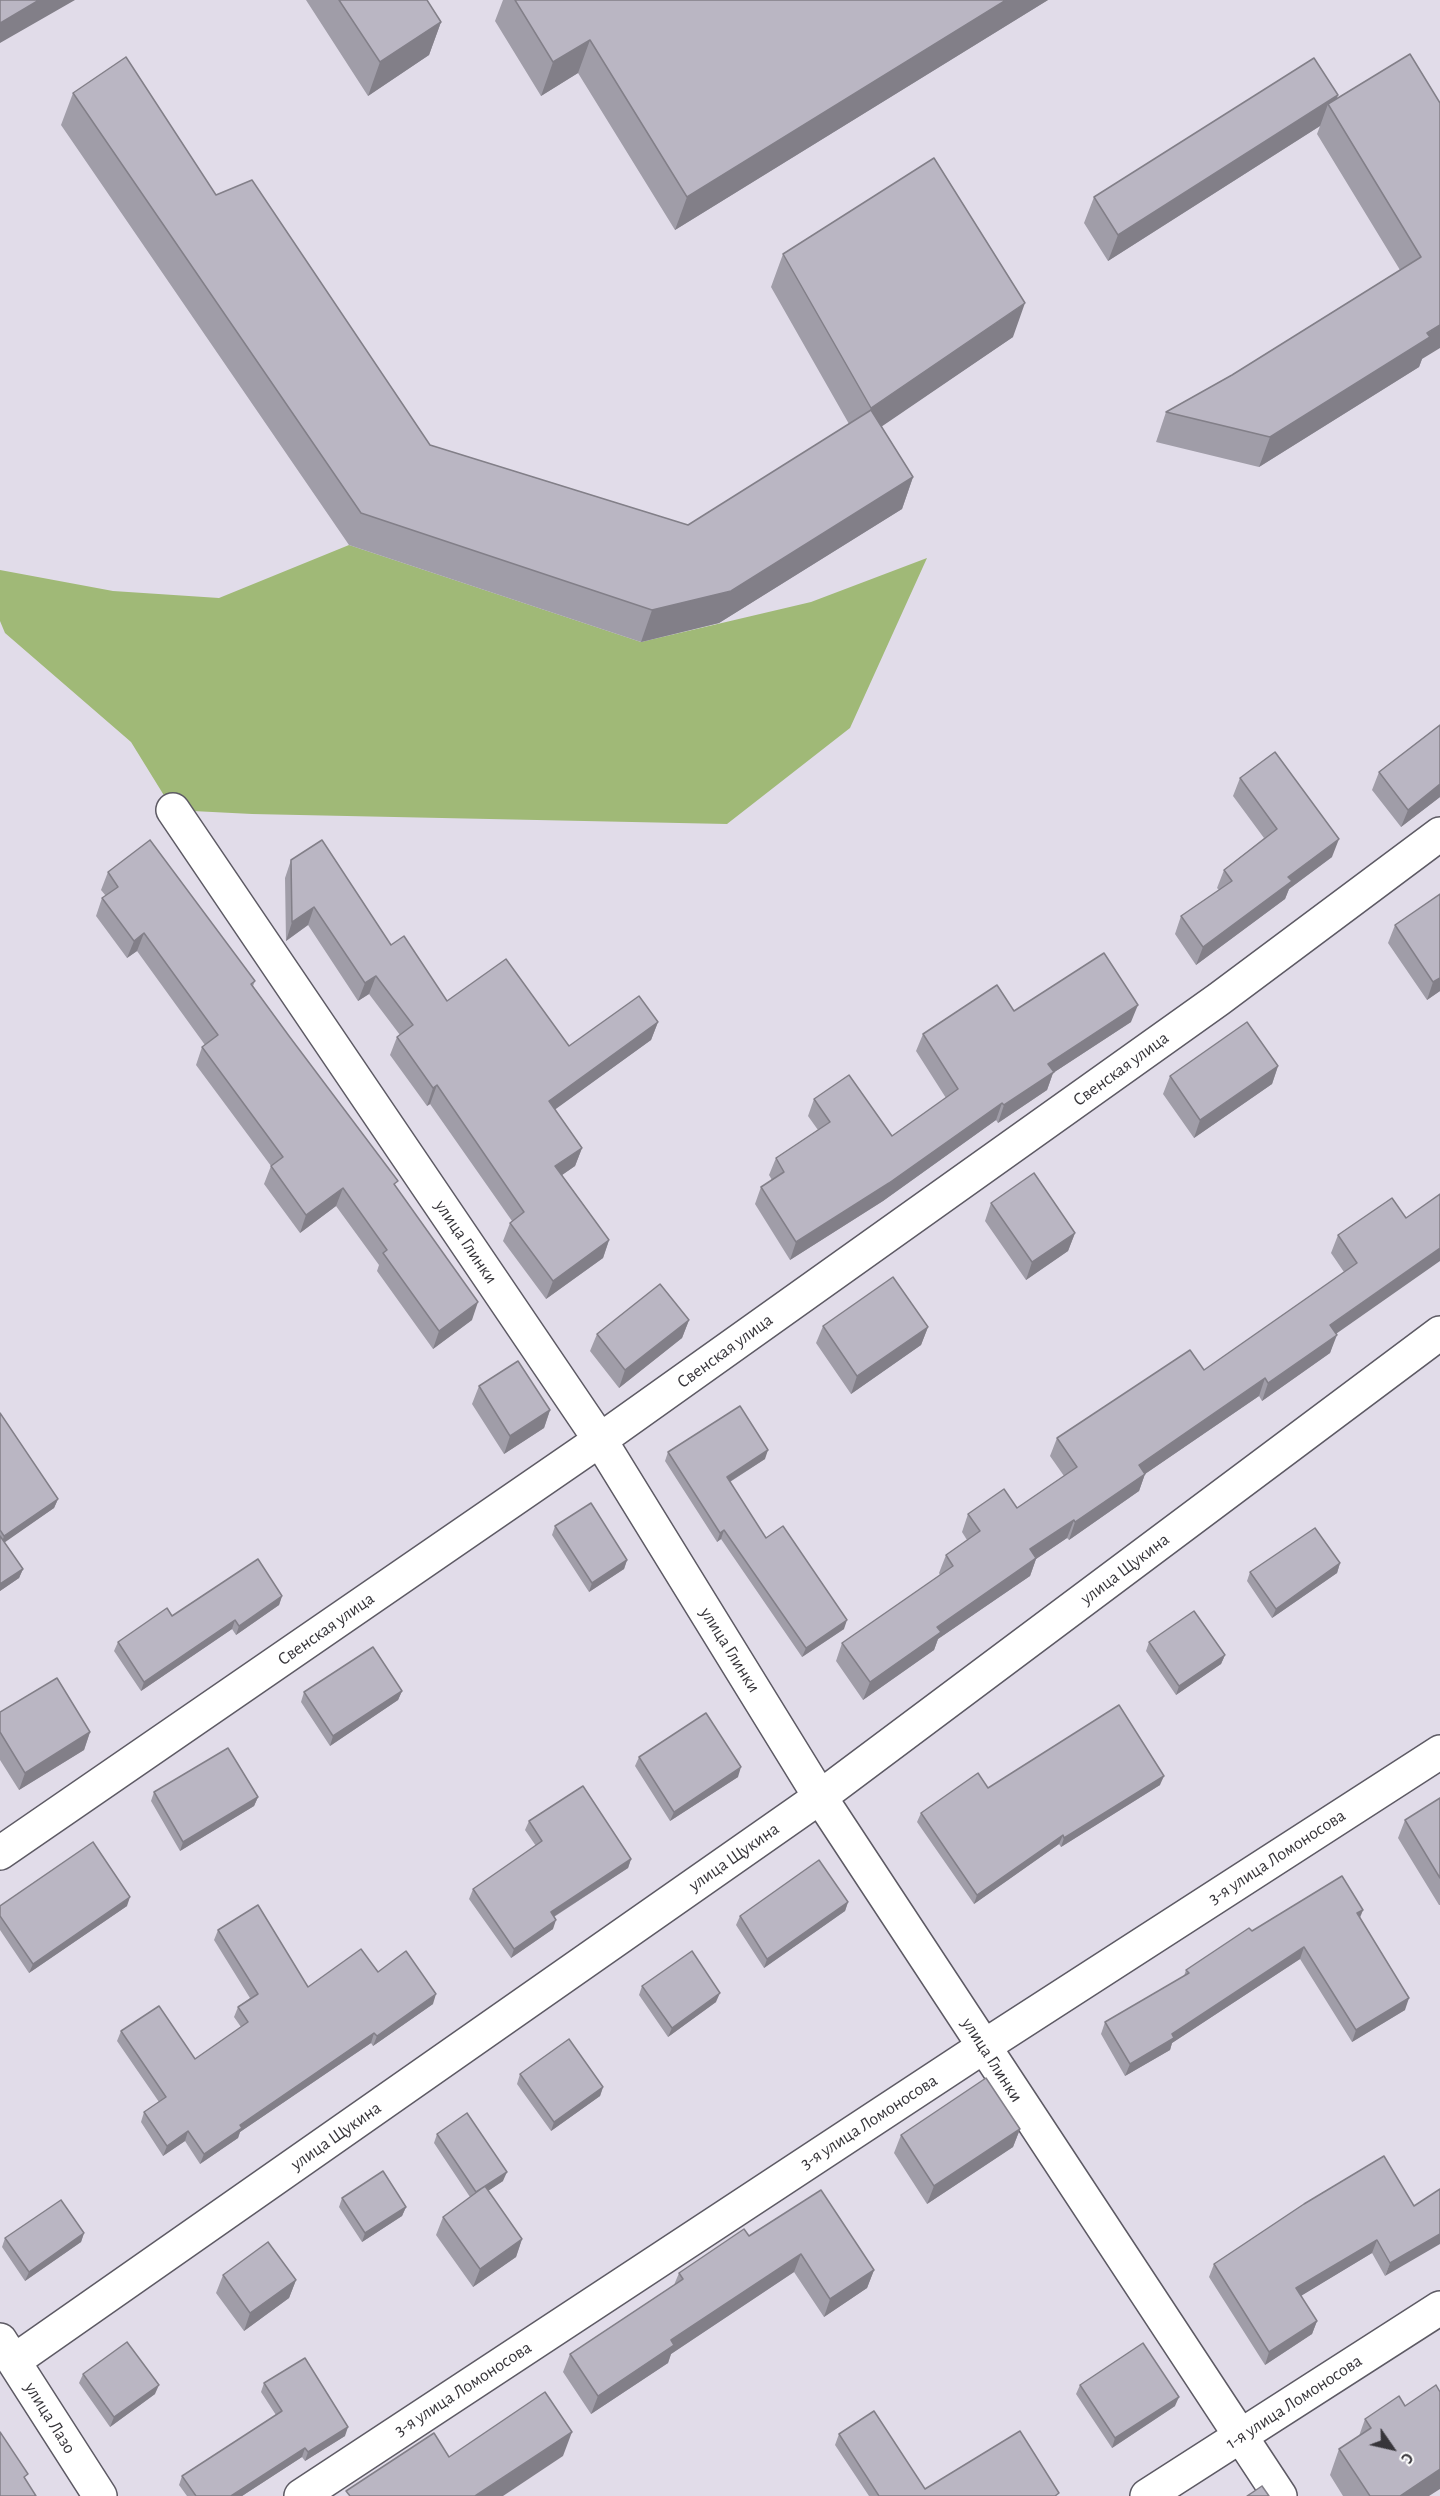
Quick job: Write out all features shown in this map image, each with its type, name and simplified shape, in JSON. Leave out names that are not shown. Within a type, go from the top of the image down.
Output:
[{"type":"street","name":"улица Глинки","points":[[173,810],[600,1440],[820,1797],[1280,2496]]},
{"type":"street","name":"Свенская улица","points":[[0,1853],[600,1440],[1219,999],[1440,834]]},
{"type":"street","name":"улица Щукина","points":[[7,2351],[820,1797],[1440,1333]]},
{"type":"street","name":"3-я улица Ломоносова","points":[[301,2496],[983,2047],[1440,1752]]},
{"type":"street","name":"1-я улица Ломоносова","points":[[1147,2496],[1440,2308]]},
{"type":"street","name":"улица Лазо","points":[[7,2351],[99,2496]]},
{"type":"green space","points":[[349,545],[641,642],[811,602],[927,558],[850,728],[727,824],[252,814],[173,810],[131,742],[5,633],[0,621],[0,570],[113,591],[219,598]]},
{"type":"building","points":[[0,0],[39,0],[0,23]]},
{"type":"building","points":[[339,0],[427,0],[441,22],[380,62]]},
{"type":"building","points":[[515,0],[1006,0],[687,197],[590,40],[553,62]]},
{"type":"building","points":[[1410,54],[1440,103],[1440,325],[1427,333],[1430,337],[1270,437],[1166,412],[1232,375],[1421,257],[1328,104]]},
{"type":"building","points":[[126,57],[216,195],[252,180],[430,445],[688,525],[871,410],[913,477],[731,591],[652,610],[361,513],[73,93]]},
{"type":"building","points":[[1314,58],[1338,95],[1118,235],[1094,197]]},
{"type":"building","points":[[934,158],[1025,303],[871,408],[783,254]]},
{"type":"building","points":[[1440,725],[1440,784],[1408,810],[1379,772]]},
{"type":"building","points":[[1275,752],[1339,839],[1288,877],[1292,881],[1203,947],[1181,916],[1232,881],[1224,870],[1277,829],[1240,778]]},
{"type":"building","points":[[150,840],[255,981],[251,984],[398,1181],[394,1184],[478,1302],[439,1331],[383,1253],[387,1250],[343,1188],[306,1215],[271,1166],[283,1157],[202,1047],[218,1035],[144,933],[134,941],[102,898],[118,887],[108,872]]},
{"type":"building","points":[[322,840],[391,945],[404,936],[447,1001],[506,959],[569,1046],[639,996],[658,1022],[549,1101],[582,1148],[555,1166],[609,1240],[553,1281],[510,1223],[524,1212],[437,1085],[433,1088],[397,1037],[413,1025],[376,976],[365,983],[314,907],[292,922],[291,860]]},
{"type":"building","points":[[1440,894],[1440,978],[1433,982],[1395,925]]},
{"type":"building","points":[[1104,953],[1138,1005],[1048,1064],[1054,1072],[1004,1105],[1002,1103],[889,1183],[796,1242],[761,1187],[784,1172],[776,1158],[830,1122],[814,1099],[849,1075],[892,1136],[958,1089],[923,1034],[997,985],[1014,1011]]},
{"type":"building","points":[[1247,1022],[1278,1066],[1200,1120],[1170,1076]]},
{"type":"building","points":[[1034,1173],[1075,1233],[1032,1262],[991,1203]]},
{"type":"building","points":[[1440,1194],[1440,1248],[1330,1325],[1337,1335],[1268,1383],[1265,1378],[1139,1465],[1145,1474],[1075,1522],[1074,1520],[1030,1549],[1036,1558],[937,1627],[941,1632],[870,1682],[842,1643],[953,1566],[946,1555],[980,1531],[968,1514],[1004,1489],[1017,1508],[1077,1467],[1057,1438],[1190,1350],[1204,1370],[1357,1263],[1338,1235],[1392,1198],[1406,1218]]},
{"type":"building","points":[[893,1277],[928,1327],[857,1376],[823,1326]]},
{"type":"building","points":[[660,1284],[689,1320],[625,1370],[597,1334]]},
{"type":"building","points":[[518,1361],[550,1410],[510,1436],[479,1386]]},
{"type":"building","points":[[740,1406],[768,1450],[727,1477],[766,1538],[783,1526],[847,1620],[806,1648],[724,1530],[720,1533],[668,1452]]},
{"type":"building","points":[[0,1413],[58,1499],[4,1536],[0,1530]]},
{"type":"building","points":[[591,1503],[627,1560],[592,1583],[555,1526]]},
{"type":"building","points":[[1315,1528],[1340,1563],[1276,1609],[1250,1572]]},
{"type":"building","points":[[0,1536],[23,1569],[0,1584]]},
{"type":"building","points":[[258,1559],[282,1596],[239,1626],[235,1620],[144,1682],[118,1642],[167,1608],[172,1616]]},
{"type":"building","points":[[1194,1611],[1225,1655],[1179,1686],[1149,1642]]},
{"type":"building","points":[[373,1647],[402,1691],[333,1736],[304,1692]]},
{"type":"building","points":[[57,1678],[90,1732],[25,1773],[0,1732],[0,1712]]},
{"type":"building","points":[[1119,1705],[1164,1776],[1064,1838],[1063,1835],[977,1895],[921,1813],[978,1773],[988,1788]]},
{"type":"building","points":[[706,1713],[741,1767],[674,1812],[639,1757]]},
{"type":"building","points":[[228,1748],[258,1797],[183,1842],[154,1792]]},
{"type":"building","points":[[583,1786],[631,1859],[551,1912],[556,1920],[514,1949],[473,1889],[542,1841],[529,1821]]},
{"type":"building","points":[[1440,1798],[1440,1878],[1405,1820]]},
{"type":"building","points":[[93,1842],[130,1897],[33,1964],[0,1916],[0,1906]]},
{"type":"building","points":[[819,1860],[848,1902],[767,1959],[740,1916]]},
{"type":"building","points":[[1342,1876],[1363,1910],[1357,1913],[1409,1998],[1356,2030],[1304,1947],[1172,2034],[1174,2038],[1130,2064],[1105,2022],[1189,1973],[1186,1970],[1249,1928],[1252,1931]]},
{"type":"building","points":[[258,1905],[308,1987],[361,1949],[378,1972],[406,1951],[436,1994],[377,2036],[374,2033],[240,2125],[242,2128],[204,2154],[188,2131],[167,2146],[144,2112],[166,2097],[121,2031],[159,2006],[195,2059],[248,2022],[238,2007],[258,1994],[218,1930]]},
{"type":"building","points":[[692,1951],[720,1993],[672,2028],[642,1986]]},
{"type":"building","points":[[569,2039],[603,2087],[554,2122],[520,2074]]},
{"type":"building","points":[[986,2078],[1020,2129],[934,2186],[901,2135]]},
{"type":"building","points":[[467,2113],[507,2172],[476,2192],[437,2134]]},
{"type":"building","points":[[1384,2156],[1414,2206],[1440,2189],[1440,2234],[1390,2263],[1377,2240],[1296,2288],[1317,2321],[1269,2352],[1214,2264],[1304,2204]]},
{"type":"building","points":[[383,2171],[406,2207],[365,2233],[342,2198]]},
{"type":"building","points":[[485,2186],[522,2239],[480,2269],[443,2217]]},
{"type":"building","points":[[821,2190],[874,2270],[830,2299],[801,2254],[671,2340],[674,2345],[598,2396],[570,2354],[683,2279],[679,2273],[744,2229],[749,2236]]},
{"type":"building","points":[[61,2200],[84,2233],[29,2272],[5,2238]]},
{"type":"building","points":[[268,2242],[296,2280],[250,2313],[223,2275]]},
{"type":"building","points":[[127,2342],[159,2385],[114,2417],[83,2374]]},
{"type":"building","points":[[1143,2343],[1179,2397],[1115,2438],[1080,2385]]},
{"type":"building","points":[[305,2358],[348,2427],[308,2452],[305,2448],[231,2496],[196,2496],[182,2476],[282,2411],[264,2383]]},
{"type":"building","points":[[1436,2385],[1440,2392],[1440,2469],[1400,2496],[1370,2496],[1339,2449],[1371,2428],[1365,2419],[1399,2396],[1405,2406]]},
{"type":"building","points":[[545,2392],[572,2432],[475,2496],[350,2496],[346,2491],[434,2433],[449,2457]]},
{"type":"building","points":[[874,2411],[925,2489],[1020,2431],[1059,2493],[1055,2496],[879,2496],[839,2434]]},
{"type":"building","points":[[0,2432],[28,2474],[24,2477],[36,2496],[0,2496]]},
{"type":"building","points":[[1262,2486],[1269,2496],[1247,2496]]}]
